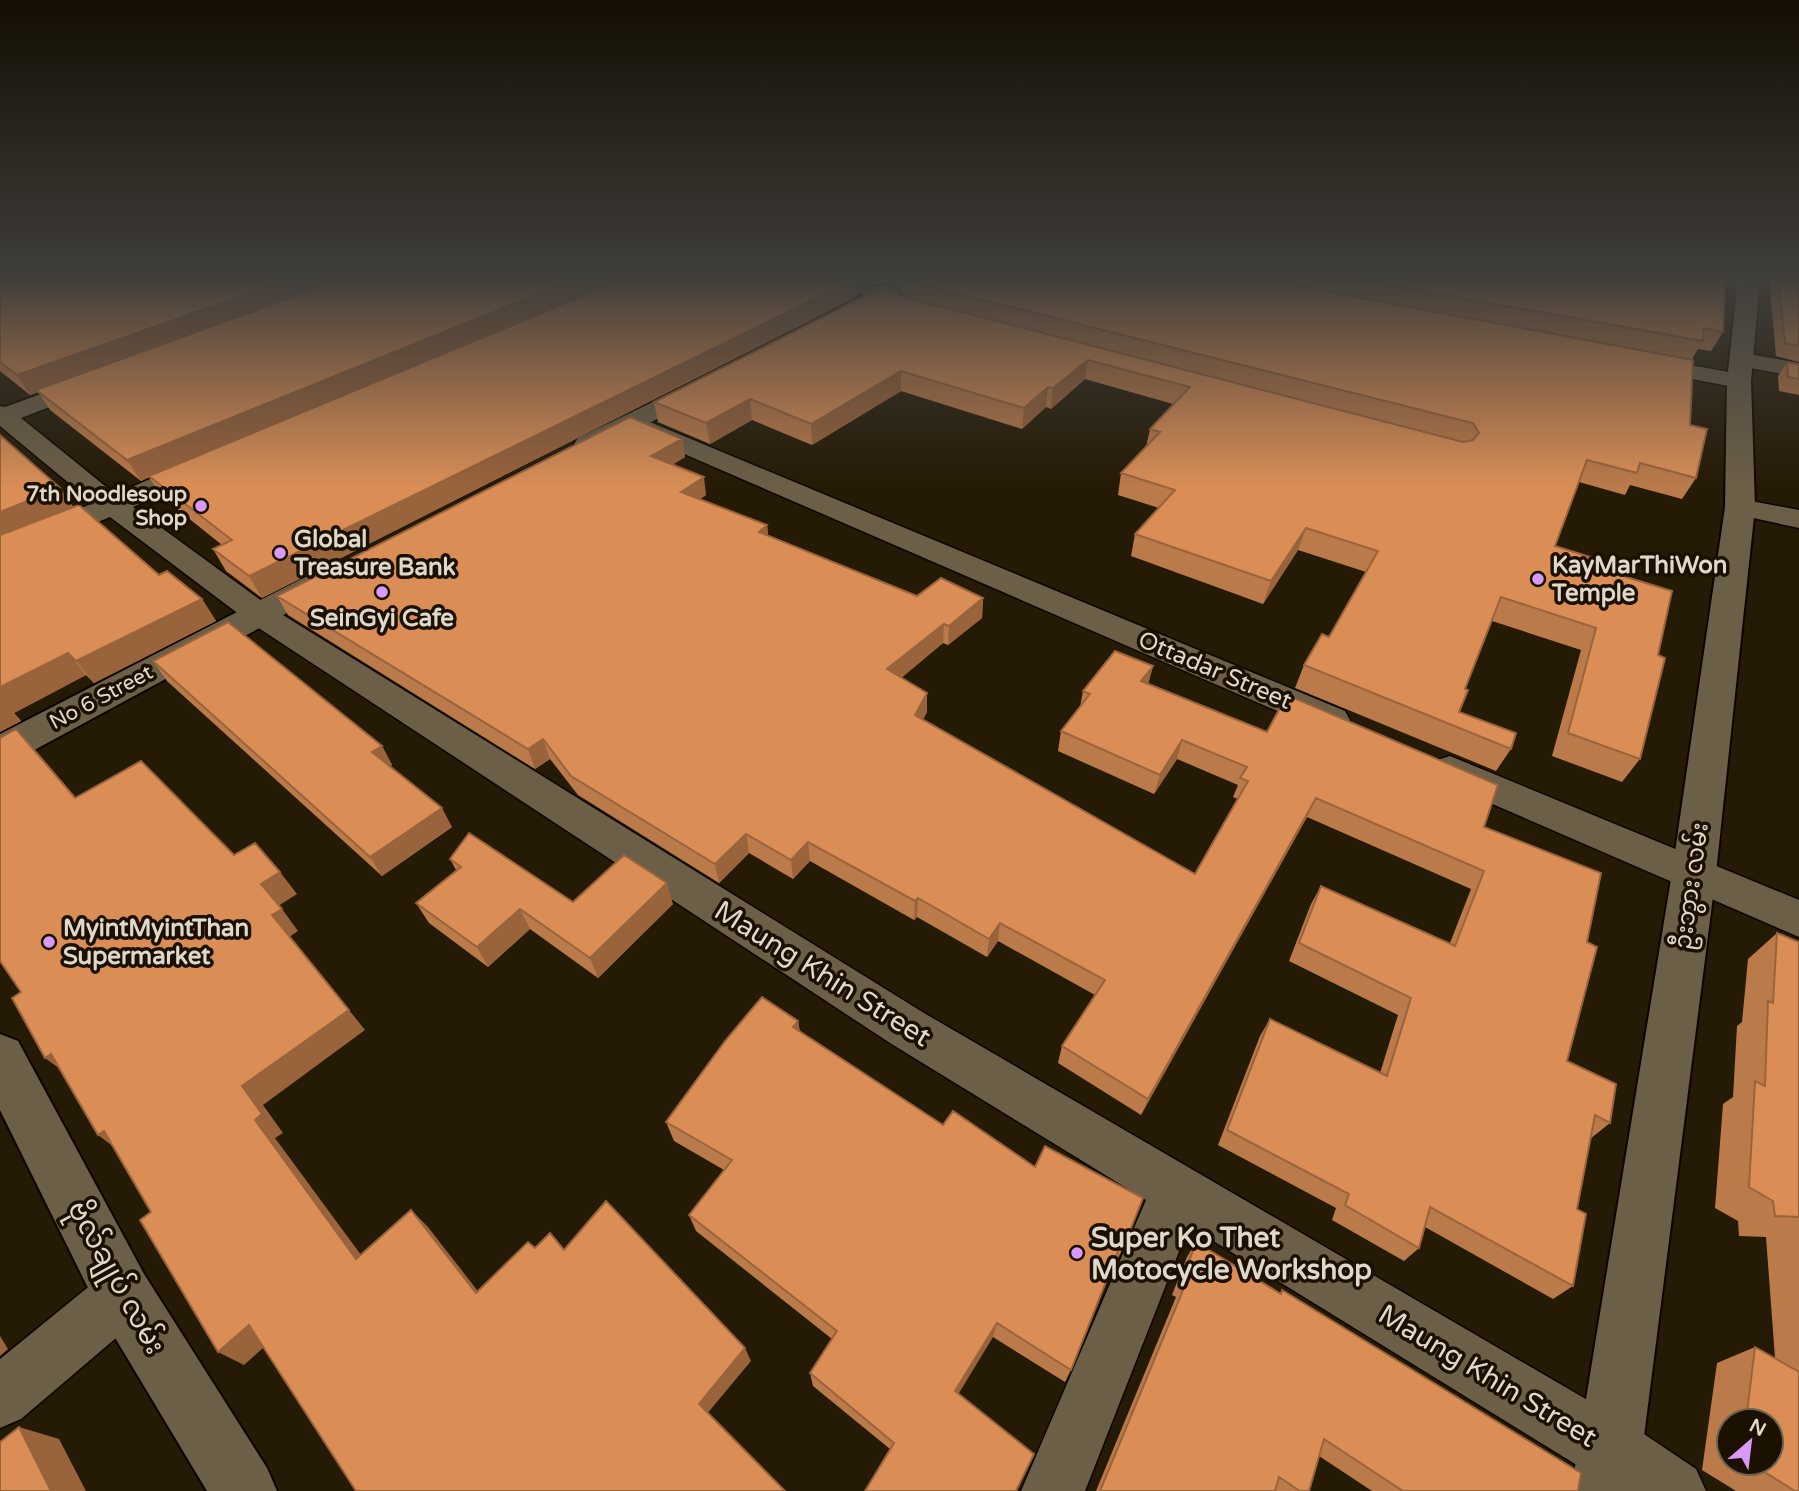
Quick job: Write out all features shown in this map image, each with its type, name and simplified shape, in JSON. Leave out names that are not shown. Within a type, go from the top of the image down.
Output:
[{"type":"street","name":"ဦးဘွား လမ်း","points":[[1604,1491],[1694,873],[1740,507],[1743,349]]},
{"type":"street","points":[[1616,358],[1741,371],[1799,370]]},
{"type":"street","points":[[569,454],[727,373]]},
{"type":"street","points":[[1,415],[106,378]]},
{"type":"street","name":"Maung Khin Street","points":[[1,415],[112,505],[259,614],[907,1028],[1610,1448],[1674,1491]]},
{"type":"street","name":"Ottadar Street","points":[[631,422],[1361,732]]},
{"type":"street","points":[[0,554],[227,456]]},
{"type":"street","points":[[1740,507],[1799,519]]},
{"type":"street","name":"No 6 Street","points":[[0,751],[346,569]]},
{"type":"street","points":[[1425,759],[1799,919]]},
{"type":"street","name":"ဗိုလ်ချုပ် လမ်း","points":[[0,1058],[123,1295],[244,1491]]},
{"type":"street","points":[[1053,1491],[1177,1190]]},
{"type":"street","points":[[0,1398],[123,1295]]},
{"type":"building","points":[[0,349],[92,349],[17,375],[0,362]]},
{"type":"building","points":[[151,349],[403,349],[127,460],[36,390]]},
{"type":"building","points":[[456,349],[713,349],[249,576],[213,549],[232,540],[149,476]]},
{"type":"building","points":[[760,349],[1103,349],[1463,442],[1473,440],[1479,433],[1473,423],[1177,349],[1632,349],[1693,360],[1690,425],[1707,429],[1696,478],[1640,463],[1637,473],[1587,460],[1555,546],[1593,558],[1590,566],[1672,591],[1658,655],[1665,658],[1640,759],[1568,733],[1596,628],[1501,597],[1465,689],[1468,690],[1459,712],[1516,733],[1511,749],[1304,665],[1322,634],[1329,637],[1378,551],[1306,528],[1271,581],[1135,534],[1175,490],[1121,473],[1160,432],[1150,429],[1190,387],[1088,360],[1053,388],[1048,387],[1024,408],[901,371],[811,424],[750,399],[706,423],[654,402]]},
{"type":"building","points":[[1787,362],[1799,364],[1799,379],[1788,377]]},
{"type":"building","points":[[630,417],[682,439],[651,456],[704,477],[681,492],[767,525],[759,532],[917,596],[941,578],[983,598],[949,626],[944,624],[887,669],[927,693],[915,715],[1195,874],[1248,781],[1240,778],[1247,767],[1182,740],[1160,775],[1061,731],[1090,694],[1083,691],[1115,651],[1153,666],[1141,681],[1267,732],[1287,695],[1498,785],[1484,827],[1601,873],[1587,942],[1597,947],[1567,1061],[1616,1084],[1610,1123],[1595,1115],[1577,1209],[1586,1214],[1573,1286],[1430,1207],[1419,1248],[1345,1205],[1349,1194],[1227,1130],[1270,1019],[1387,1076],[1411,998],[1299,943],[1321,886],[1455,946],[1484,871],[1316,798],[1148,1099],[1062,1046],[1105,980],[1000,923],[989,939],[918,898],[915,901],[808,842],[791,860],[746,834],[715,864],[571,776],[543,739],[528,749],[277,596]]},
{"type":"building","points":[[0,435],[60,488],[0,512]]},
{"type":"building","points":[[79,505],[159,575],[167,571],[202,599],[76,661],[68,653],[0,687],[0,535]]},
{"type":"building","points":[[228,622],[382,746],[372,752],[442,808],[370,857],[153,661]]},
{"type":"building","points":[[16,729],[75,798],[141,761],[234,855],[255,843],[280,872],[261,884],[282,909],[272,915],[349,1010],[242,1086],[262,1114],[255,1120],[356,1259],[411,1210],[476,1293],[528,1242],[535,1248],[550,1233],[564,1250],[606,1201],[745,1348],[699,1404],[785,1491],[356,1491],[249,1325],[218,1352],[140,1220],[151,1212],[104,1131],[98,1135],[51,1054],[45,1058],[12,998],[21,992],[0,961],[0,738]]},
{"type":"building","points":[[469,833],[573,902],[624,855],[667,883],[590,958],[520,909],[477,947],[416,903],[461,867],[450,859]]},
{"type":"building","points":[[1777,933],[1799,942],[1799,1217],[1775,1216],[1773,1201],[1749,1187],[1755,1081],[1765,1086],[1768,1001],[1773,1003]]},
{"type":"building","points":[[762,997],[798,1021],[793,1027],[943,1125],[953,1111],[1035,1167],[1045,1146],[1143,1198],[1124,1246],[1121,1244],[1071,1370],[997,1323],[955,1391],[1034,1454],[1016,1491],[865,1491],[894,1443],[810,1373],[837,1331],[689,1215],[732,1160],[666,1122],[725,1041]]},
{"type":"building","points":[[1196,1242],[1281,1294],[1282,1290],[1581,1473],[1578,1491],[1403,1491],[1324,1439],[1309,1491],[1300,1491],[1279,1477],[1275,1491],[1100,1491],[1186,1283],[1182,1281]]},
{"type":"building","points":[[1755,1347],[1799,1372],[1799,1491],[1772,1477],[1785,1477],[1785,1407],[1748,1407]]},
{"type":"building","points":[[19,1427],[51,1491],[0,1491],[0,1442]]},
{"type":"place","name":"7th Noodlesoup Shop","points":[[201,506]]},
{"type":"place","name":"Global Treasure Bank","points":[[280,553]]},
{"type":"place","name":"KayMarThiWon Temple","points":[[1538,579]]},
{"type":"place","name":"SeinGyi Cafe","points":[[382,592]]},
{"type":"place","name":"MyintMyintThan Supermarket","points":[[49,942]]},
{"type":"place","name":"Super Ko Thet Motocycle Workshop","points":[[1077,1253]]}]
